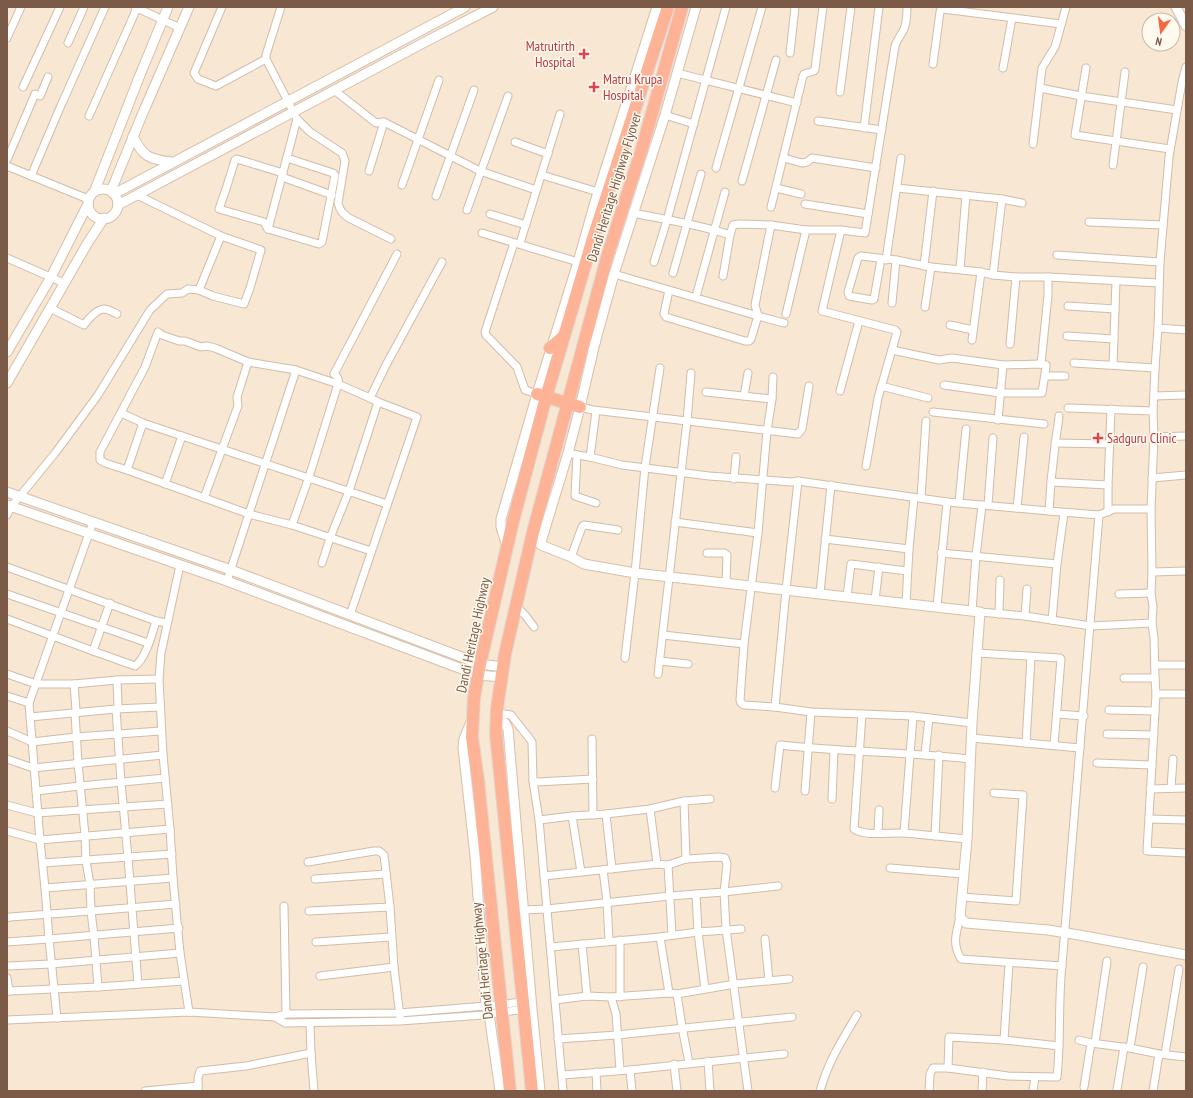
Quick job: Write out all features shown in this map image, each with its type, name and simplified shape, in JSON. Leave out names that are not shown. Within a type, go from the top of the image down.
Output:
[{"type":"highway","name":"Dandi Heritage Highway Flyover","points":[[564,336],[594,235],[668,7]]},
{"type":"highway","name":"Dandi Heritage Highway Flyover","points":[[581,354],[608,254],[643,145],[682,7]]},
{"type":"highway","name":"Dandi Heritage Highway","points":[[510,1091],[478,780],[472,737],[474,698],[496,593],[541,396],[564,336]]},
{"type":"highway","points":[[550,348],[564,336]]},
{"type":"highway","points":[[532,1091],[496,734],[497,715],[505,654],[533,532],[581,354]]},
{"type":"highway","points":[[541,396],[580,407]]},
{"type":"street","points":[[7,38],[22,7]]},
{"type":"street","points":[[23,87],[60,7]]},
{"type":"street","points":[[68,43],[84,7]]},
{"type":"street","points":[[32,176],[105,7]]},
{"type":"street","points":[[7,352],[51,277],[88,202],[90,195],[95,190],[168,7]]},
{"type":"street","points":[[112,192],[133,136],[189,7]]},
{"type":"street","points":[[222,7],[194,73],[198,78],[216,86],[266,59]]},
{"type":"street","points":[[281,7],[266,59],[296,115],[310,132],[342,153],[345,161],[338,203],[340,210],[349,218],[391,239]]},
{"type":"street","points":[[112,192],[465,7]]},
{"type":"street","points":[[118,205],[296,115],[334,90],[493,7]]},
{"type":"street","points":[[514,243],[485,332],[486,335],[517,367],[525,390],[541,396],[550,348],[657,7]]},
{"type":"street","points":[[696,7],[665,115],[614,274],[595,343],[580,407],[572,454],[541,544],[570,556],[584,564],[635,573],[1025,616],[1091,626],[1152,623]]},
{"type":"street","points":[[654,262],[726,7]]},
{"type":"street","points":[[716,168],[762,7]]},
{"type":"street","points":[[790,53],[795,7]]},
{"type":"street","points":[[771,207],[804,74],[814,71],[816,68],[823,7]]},
{"type":"street","points":[[840,92],[851,7]]},
{"type":"street","points":[[864,128],[879,7]]},
{"type":"street","points":[[723,276],[730,235],[734,224],[771,225],[806,230],[841,230],[865,234],[895,46],[906,25],[908,7]]},
{"type":"street","points":[[1032,144],[1042,68],[1055,47],[1066,7]]},
{"type":"street","points":[[1176,7],[1186,26]]},
{"type":"street","points":[[89,116],[136,8],[180,28]]},
{"type":"street","points":[[932,64],[940,12],[943,8],[1061,24]]},
{"type":"street","points":[[1003,68],[1012,18]]},
{"type":"street","points":[[420,31],[426,41]]},
{"type":"street","points":[[742,181],[776,60]]},
{"type":"street","points":[[1186,67],[1170,150],[1160,262],[1153,411],[1154,437],[1152,478],[1151,593],[1153,607],[1152,623],[1156,694],[1147,851],[1186,853]]},
{"type":"street","points":[[1086,68],[1075,134],[1170,150]]},
{"type":"street","points":[[1113,165],[1125,72]]},
{"type":"street","points":[[677,73],[796,103]]},
{"type":"street","points":[[7,160],[9,150],[35,94],[40,96],[48,77]]},
{"type":"street","points":[[402,185],[439,80]]},
{"type":"street","points":[[1040,88],[1081,96],[1177,110]]},
{"type":"street","points":[[334,90],[376,123],[384,122],[480,171],[536,190]]},
{"type":"street","points":[[436,196],[474,90]]},
{"type":"street","points":[[467,210],[508,96]]},
{"type":"street","points":[[521,240],[560,114]]},
{"type":"street","points":[[268,229],[283,175],[296,115]]},
{"type":"street","points":[[665,115],[694,124]]},
{"type":"street","points":[[818,121],[882,130]]},
{"type":"street","points":[[369,171],[384,122]]},
{"type":"street","points":[[133,136],[141,152],[153,159],[171,162]]},
{"type":"street","points":[[515,142],[548,154]]},
{"type":"street","points":[[287,158],[335,175],[332,195],[322,242],[319,244],[268,229],[264,222],[219,209],[235,160],[237,159],[283,175],[332,195]]},
{"type":"street","points":[[784,158],[802,162],[807,162],[812,158],[876,168]]},
{"type":"street","points":[[901,158],[884,259],[874,299],[872,300],[849,296],[848,292],[858,258],[861,256],[865,256],[884,259],[896,260],[927,266],[981,272],[993,275],[1160,283]]},
{"type":"street","points":[[7,166],[88,202]]},
{"type":"street","points":[[673,274],[701,174]]},
{"type":"street","points":[[542,175],[598,192]]},
{"type":"street","points":[[776,188],[800,194]]},
{"type":"street","points":[[897,188],[966,196],[1002,198],[1022,203]]},
{"type":"street","points":[[88,202],[89,209],[95,216],[104,218],[109,217],[116,210],[118,205],[117,200],[112,192],[107,189],[95,190]]},
{"type":"street","points":[[925,307],[933,191]]},
{"type":"street","points":[[697,293],[725,192]]},
{"type":"street","points":[[137,195],[221,236],[261,250],[244,304],[188,288],[182,294],[167,294],[150,310],[98,395],[56,452],[8,509],[89,533],[227,581],[426,656],[479,670],[502,672]]},
{"type":"street","points":[[960,269],[966,196]]},
{"type":"street","points":[[993,275],[1002,198]]},
{"type":"street","points":[[806,204],[868,214]]},
{"type":"street","points":[[633,213],[687,223],[730,235]]},
{"type":"street","points":[[490,214],[526,225]]},
{"type":"street","points":[[7,383],[64,283],[104,218]]},
{"type":"street","points":[[1089,222],[1163,225]]},
{"type":"street","points":[[669,290],[664,314],[666,317],[744,341],[749,341],[751,339],[758,316],[755,305],[771,225]]},
{"type":"street","points":[[786,314],[806,230]]},
{"type":"street","points":[[841,230],[822,311],[897,330],[878,398],[866,466]]},
{"type":"street","points":[[482,233],[578,262]]},
{"type":"street","points":[[199,290],[221,236]]},
{"type":"street","points":[[292,525],[309,477],[338,384],[338,376],[334,374],[397,254]]},
{"type":"street","points":[[1057,255],[1160,262]]},
{"type":"street","points":[[7,258],[64,283]]},
{"type":"street","points":[[892,303],[896,260]]},
{"type":"street","points":[[370,398],[386,365],[442,262]]},
{"type":"street","points":[[972,340],[981,272]]},
{"type":"street","points":[[614,274],[784,323]]},
{"type":"street","points":[[1010,344],[1016,277]]},
{"type":"street","points":[[1041,364],[1048,295],[1048,277]]},
{"type":"street","points":[[1113,365],[1116,281]]},
{"type":"street","points":[[1068,306],[1115,309]]},
{"type":"street","points":[[50,308],[84,325],[88,318],[102,309],[107,309],[117,314]]},
{"type":"street","points":[[840,390],[860,320]]},
{"type":"street","points":[[950,325],[973,330]]},
{"type":"street","points":[[1158,328],[1186,330]]},
{"type":"street","points":[[350,615],[417,417],[338,384],[296,370],[248,362],[215,348],[207,346],[201,347],[185,341],[179,341],[162,336],[158,332],[145,367],[100,452],[100,460],[105,464],[127,470],[249,514],[292,525],[371,551]]},
{"type":"street","points":[[1067,336],[1114,339]]},
{"type":"street","points":[[581,354],[595,343]]},
{"type":"street","points":[[892,350],[939,360],[952,358],[1003,365],[1046,365],[1042,393],[1000,393],[944,385]]},
{"type":"street","points":[[204,498],[238,406],[237,397],[248,362]]},
{"type":"street","points":[[1074,363],[1155,368]]},
{"type":"street","points":[[998,420],[1003,365]]},
{"type":"street","points":[[625,658],[645,467],[660,368]]},
{"type":"street","points":[[227,581],[296,370]]},
{"type":"street","points":[[658,674],[687,421],[691,373]]},
{"type":"street","points":[[744,396],[748,373]]},
{"type":"street","points":[[1045,376],[1065,376]]},
{"type":"street","points":[[773,377],[758,534],[744,644],[741,703],[744,705],[775,707],[811,712],[913,716],[972,723]]},
{"type":"street","points":[[580,407],[596,411],[652,416],[798,434],[800,432],[809,386]]},
{"type":"street","points":[[881,386],[928,398]]},
{"type":"street","points":[[706,392],[772,399]]},
{"type":"street","points":[[1154,396],[1186,395]]},
{"type":"street","points":[[322,563],[330,538],[349,491],[378,402]]},
{"type":"street","points":[[1068,408],[1153,411]]},
{"type":"street","points":[[1108,512],[1111,409]]},
{"type":"street","points":[[590,457],[596,411]]},
{"type":"street","points":[[933,412],[1044,424]]},
{"type":"street","points":[[121,413],[143,423],[387,504]]},
{"type":"street","points":[[1049,511],[1059,416]]},
{"type":"street","points":[[906,603],[909,549],[918,498],[926,421]]},
{"type":"street","points":[[127,470],[143,423]]},
{"type":"street","points":[[959,502],[966,429]]},
{"type":"street","points":[[165,484],[182,436]]},
{"type":"street","points":[[1154,437],[1186,436]]},
{"type":"street","points":[[1017,508],[1024,437]]},
{"type":"street","points":[[993,438],[985,505],[976,556],[977,653],[970,759],[967,838],[960,917],[955,936],[955,944],[961,959],[1062,966]]},
{"type":"street","points":[[1055,444],[1110,444]]},
{"type":"street","points":[[572,454],[622,465],[681,473],[734,479],[795,481],[947,502],[1099,515],[1114,509],[1152,509]]},
{"type":"street","points":[[572,454],[575,496],[596,502]]},
{"type":"street","points":[[734,479],[736,457]]},
{"type":"street","points":[[775,707],[795,481],[792,474]]},
{"type":"street","points":[[1152,478],[1186,476]]},
{"type":"street","points":[[1051,482],[1108,485]]},
{"type":"street","points":[[820,593],[831,485]]},
{"type":"street","points":[[7,492],[231,570],[430,645],[479,670]]},
{"type":"street","points":[[937,606],[947,502]]},
{"type":"street","points":[[1052,620],[1057,564],[1064,513]]},
{"type":"street","points":[[929,1091],[930,1074],[933,1068],[948,1068],[1008,1076],[1056,1077],[1059,1046],[1062,966],[1084,716],[1099,515]]},
{"type":"street","points":[[57,1018],[46,915],[43,863],[33,768],[29,703],[93,522]]},
{"type":"street","points":[[675,522],[758,534]]},
{"type":"street","points":[[570,556],[584,525],[618,530]]},
{"type":"street","points":[[825,539],[909,549]]},
{"type":"street","points":[[941,552],[1057,564]]},
{"type":"street","points":[[707,553],[724,553],[727,555],[726,583]]},
{"type":"street","points":[[847,596],[851,564],[907,571]]},
{"type":"street","points":[[180,565],[161,653],[159,679],[161,731],[173,878],[180,953],[189,1012]]},
{"type":"street","points":[[7,567],[156,621],[167,623]]},
{"type":"street","points":[[875,600],[880,567]]},
{"type":"street","points":[[1152,572],[1186,571]]},
{"type":"street","points":[[998,614],[1000,580]]},
{"type":"street","points":[[1025,616],[1027,589]]},
{"type":"street","points":[[1119,594],[1151,593]]},
{"type":"street","points":[[7,594],[148,643]]},
{"type":"street","points":[[517,603],[534,627]]},
{"type":"street","points":[[93,651],[110,604]]},
{"type":"street","points":[[7,619],[135,666],[140,662],[156,621]]},
{"type":"street","points":[[663,636],[744,644]]},
{"type":"street","points":[[426,656],[430,645]]},
{"type":"street","points":[[977,653],[1061,659],[1054,745]]},
{"type":"street","points":[[1026,743],[1031,657]]},
{"type":"street","points":[[660,661],[688,664]]},
{"type":"street","points":[[1155,665],[1186,665]]},
{"type":"street","points":[[7,674],[36,684],[74,684],[117,680],[159,679]]},
{"type":"street","points":[[1124,678],[1155,678]]},
{"type":"street","points":[[117,680],[118,706],[116,709],[121,782],[138,984]]},
{"type":"street","points":[[74,684],[78,763],[98,987]]},
{"type":"street","points":[[1156,694],[1186,694]]},
{"type":"street","points":[[7,696],[29,703]]},
{"type":"street","points":[[30,717],[116,709],[160,707]]},
{"type":"street","points":[[1109,710],[1155,711]]},
{"type":"street","points":[[805,791],[811,712]]},
{"type":"street","points":[[497,715],[508,714],[513,717],[531,740],[533,781],[539,820],[563,1091]]},
{"type":"street","points":[[862,714],[854,828],[858,832],[904,833],[967,838]]},
{"type":"street","points":[[1057,714],[1084,716]]},
{"type":"street","points":[[497,715],[505,723],[508,729],[540,1091]]},
{"type":"street","points":[[904,833],[913,716]]},
{"type":"street","points":[[473,718],[464,739],[463,748],[475,856],[487,1010],[500,1091]]},
{"type":"street","points":[[925,754],[929,718]]},
{"type":"street","points":[[7,731],[32,742],[76,737],[161,731]]},
{"type":"street","points":[[1107,734],[1154,735]]},
{"type":"street","points":[[972,738],[1080,748]]},
{"type":"street","points":[[592,739],[593,815]]},
{"type":"street","points":[[775,788],[780,745],[834,750],[925,754],[970,759]]},
{"type":"street","points":[[832,799],[834,750]]},
{"type":"street","points":[[7,759],[33,768],[163,755]]},
{"type":"street","points":[[935,836],[939,756]]},
{"type":"street","points":[[1171,788],[1172,759]]},
{"type":"street","points":[[1097,763],[1152,765]]},
{"type":"street","points":[[36,792],[80,786],[165,778]]},
{"type":"street","points":[[533,781],[593,779]]},
{"type":"street","points":[[1150,789],[1186,788]]},
{"type":"street","points":[[962,897],[1016,901],[1023,795],[994,793]]},
{"type":"street","points":[[539,820],[606,814],[650,808],[684,801],[710,799]]},
{"type":"street","points":[[684,801],[686,859]]},
{"type":"street","points":[[7,805],[37,813],[168,804]]},
{"type":"street","points":[[650,808],[657,864]]},
{"type":"street","points":[[878,833],[879,810]]},
{"type":"street","points":[[606,814],[612,869]]},
{"type":"street","points":[[572,816],[581,872]]},
{"type":"street","points":[[1149,819],[1186,820]]},
{"type":"street","points":[[7,831],[40,840],[170,829]]},
{"type":"street","points":[[308,862],[374,851],[379,851],[384,855],[400,1021]]},
{"type":"street","points":[[43,863],[172,854]]},
{"type":"street","points":[[544,876],[668,864],[686,859],[725,858],[727,864],[724,892],[726,929],[740,1022],[748,1091]]},
{"type":"street","points":[[668,864],[672,935]]},
{"type":"street","points":[[890,868],[963,874]]},
{"type":"street","points":[[603,870],[607,902],[609,941]]},
{"type":"street","points":[[315,879],[386,874]]},
{"type":"street","points":[[45,888],[173,878]]},
{"type":"street","points":[[524,910],[778,886]]},
{"type":"street","points":[[696,894],[698,932],[705,989]]},
{"type":"street","points":[[7,918],[176,904]]},
{"type":"street","points":[[284,906],[286,1014]]},
{"type":"street","points":[[309,911],[390,907]]},
{"type":"street","points":[[960,917],[966,923],[1065,933],[1186,955]]},
{"type":"street","points":[[7,942],[178,928]]},
{"type":"street","points":[[551,947],[660,937],[726,929],[741,929]]},
{"type":"street","points":[[316,942],[391,936]]},
{"type":"street","points":[[660,937],[669,993]]},
{"type":"street","points":[[765,939],[769,981]]},
{"type":"street","points":[[620,940],[620,997]]},
{"type":"street","points":[[582,944],[587,996]]},
{"type":"street","points":[[7,966],[52,964],[180,953]]},
{"type":"street","points":[[1084,1087],[1107,962]]},
{"type":"street","points":[[1004,1040],[1009,963]]},
{"type":"street","points":[[320,976],[394,967]]},
{"type":"street","points":[[1117,1090],[1143,967]]},
{"type":"street","points":[[1153,1091],[1179,969]]},
{"type":"street","points":[[7,978],[8,991],[54,990],[184,981]]},
{"type":"street","points":[[555,1000],[587,996],[620,997],[669,993],[677,994],[734,984],[789,978]]},
{"type":"street","points":[[677,994],[689,1063]]},
{"type":"street","points":[[611,997],[616,1014],[620,1070]]},
{"type":"street","points":[[275,1017],[285,1023],[400,1021],[524,1005]]},
{"type":"street","points":[[7,1020],[189,1012],[275,1017],[286,1014],[399,1013],[487,1010]]},
{"type":"street","points":[[820,1091],[832,1057],[858,1015]]},
{"type":"street","points":[[558,1039],[617,1035],[682,1027],[792,1017]]},
{"type":"street","points":[[310,1023],[314,1091]]},
{"type":"street","points":[[948,1068],[950,1037],[1004,1040],[1059,1046]]},
{"type":"street","points":[[1079,1040],[1186,1057]]},
{"type":"street","points":[[145,1091],[198,1089],[198,1078],[200,1071],[246,1066],[311,1053]]},
{"type":"street","points":[[562,1075],[630,1070],[674,1064],[784,1054]]},
{"type":"street","points":[[708,1061],[710,1091]]},
{"type":"street","points":[[674,1064],[677,1091]]},
{"type":"street","points":[[630,1070],[632,1091]]},
{"type":"street","points":[[596,1072],[597,1091]]},
{"type":"street","points":[[982,1091],[983,1072]]},
{"type":"street","points":[[1033,1091],[1035,1077]]},
{"type":"shaded area","points":[[7,7],[1186,7],[1186,1091],[7,1091]]},
{"type":"place","name":"Matrutirth Hospital","points":[[584,54]]},
{"type":"place","name":"Matru Krupa Hospital","points":[[594,87]]},
{"type":"place","name":"Sadguru Clinic","points":[[1098,438]]}]
